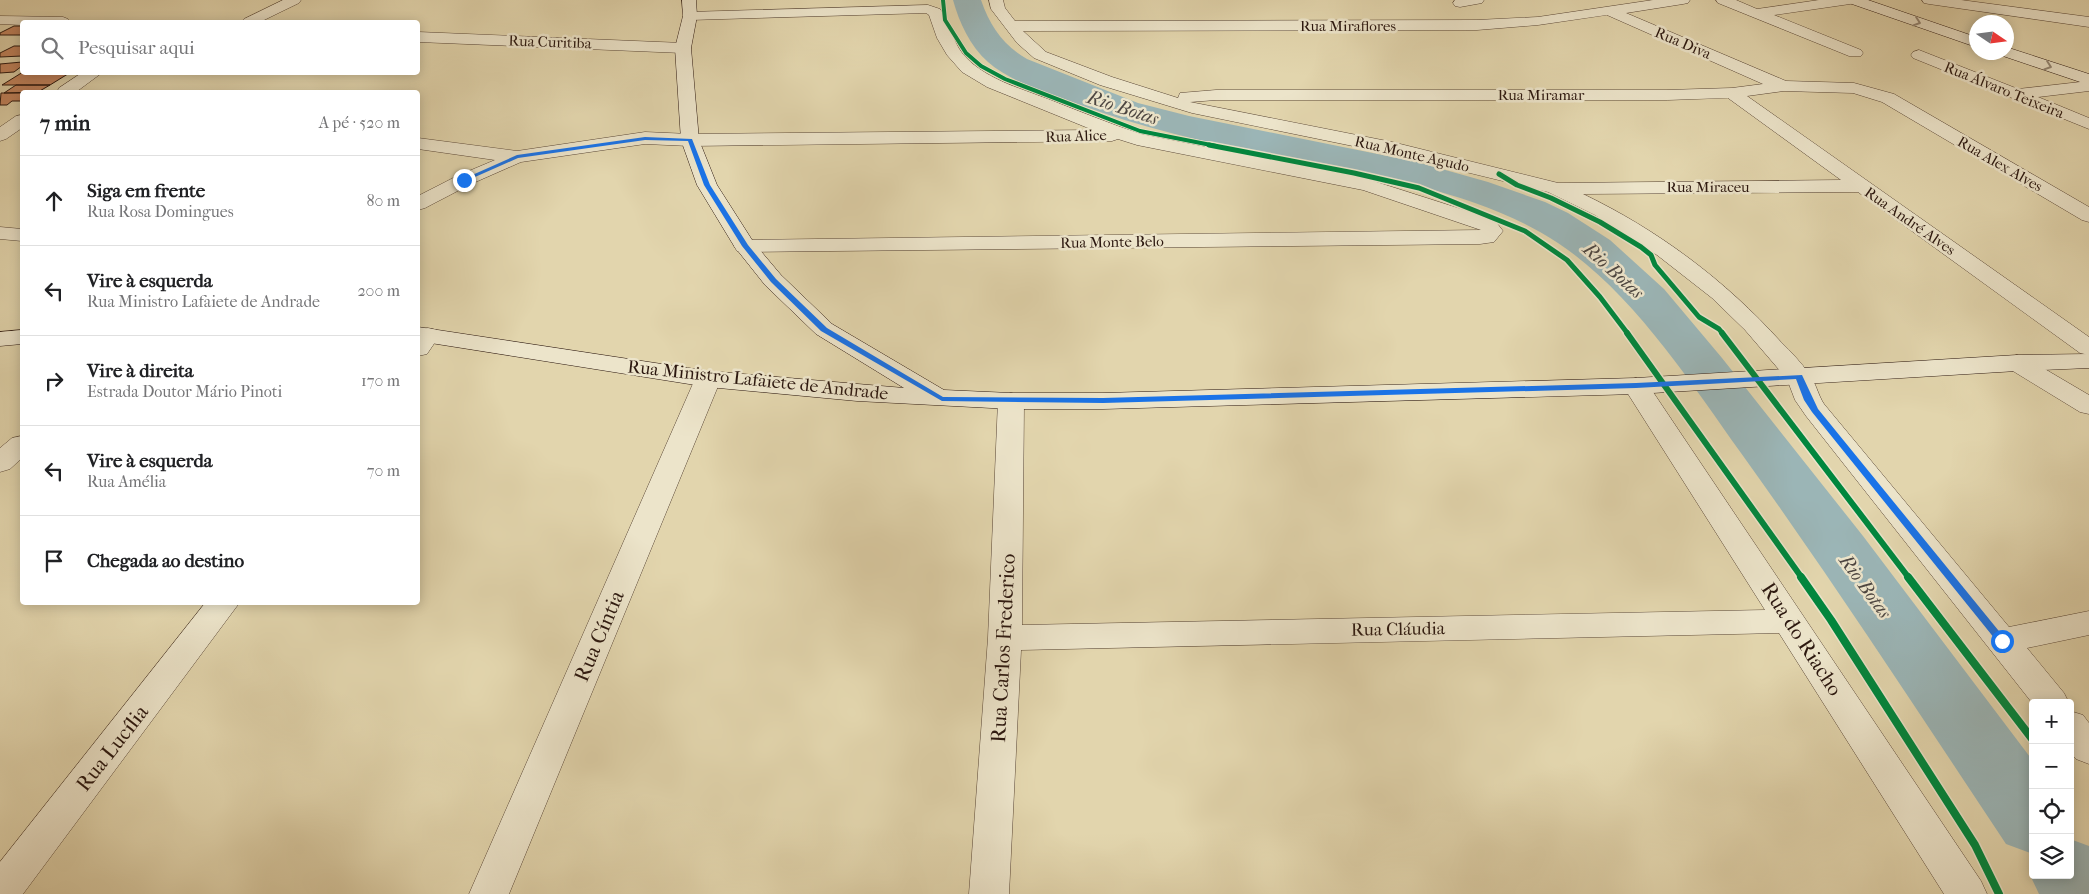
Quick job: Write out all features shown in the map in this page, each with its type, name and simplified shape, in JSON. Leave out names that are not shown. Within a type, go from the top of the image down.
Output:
[{"type":"street","points":[[253,20],[294,0]]},
{"type":"street","name":"Rua Monte Agudo","points":[[996,0],[998,9],[1010,26],[1032,48],[1046,57],[1106,82],[1192,108],[1399,150],[1555,188],[1602,211],[1665,250],[1720,293],[1754,325],[1799,377],[1808,400],[1815,410],[2049,699]]},
{"type":"street","points":[[1460,3],[1477,0]]},
{"type":"street","name":"Rua Diva","points":[[1582,0],[1784,86]]},
{"type":"street","name":"Rua Miraflores","points":[[1010,26],[1477,25],[1529,22],[1610,12],[1683,0]]},
{"type":"street","points":[[1723,0],[1855,52]]},
{"type":"street","points":[[1756,13],[1850,0]]},
{"type":"street","points":[[1854,0],[1969,40]]},
{"type":"street","points":[[1929,0],[2089,22]]},
{"type":"street","points":[[942,399],[824,329],[774,280],[745,246],[707,185],[690,140],[683,48],[690,8],[928,9],[935,12],[939,28],[955,55],[972,71],[993,83],[1122,134]]},
{"type":"street","points":[[0,20],[20,21]]},
{"type":"street","name":"Rua Curitiba","points":[[420,37],[683,48]]},
{"type":"street","name":"Rua Álvaro Teixeira","points":[[1919,55],[2089,124]]},
{"type":"street","points":[[2014,55],[2089,80]]},
{"type":"street","points":[[74,90],[92,75]]},
{"type":"street","name":"Rua Miramar","points":[[1165,101],[1216,95],[1667,95],[1732,93],[1784,86],[1854,88],[1888,98],[1911,112]]},
{"type":"street","points":[[2015,94],[2089,86]]},
{"type":"street","name":"Rua André Alves","points":[[1732,93],[2089,348]]},
{"type":"street","name":"Rua Alex Alves","points":[[1911,112],[2089,216]]},
{"type":"street","points":[[0,135],[20,121]]},
{"type":"street","name":"Rua Alice","points":[[517,157],[645,138],[690,140],[1122,134],[1158,144],[1309,172],[1391,191],[1489,226],[1491,233],[1480,238]]},
{"type":"street","points":[[420,144],[517,157]]},
{"type":"street","points":[[420,203],[464,180],[517,157]]},
{"type":"street","name":"Rua Miraceu","points":[[1555,188],[1862,186]]},
{"type":"street","points":[[0,233],[20,235]]},
{"type":"street","name":"Rua Monte Belo","points":[[745,246],[1480,238]]},
{"type":"street","name":"Rua Ministro Lafaiete de Andrade","points":[[421,339],[708,379],[857,394],[1011,401],[1103,401],[1636,386],[2089,361]]},
{"type":"street","points":[[2017,364],[2089,406]]},
{"type":"street","name":"Rua Cíntia","points":[[490,894],[708,379]]},
{"type":"street","name":"Rua do Riacho","points":[[1636,386],[1967,894]]},
{"type":"street","name":"Rua Carlos Frederico","points":[[989,894],[1005,638],[1011,401]]},
{"type":"street","points":[[0,463],[20,446]]},
{"type":"street","name":"Rua Lucília","points":[[0,893],[222,605]]},
{"type":"street","name":"Rua Cláudia","points":[[1005,638],[1790,620]]},
{"type":"street","points":[[2002,641],[2089,623]]},
{"type":"street","points":[[2074,730],[2089,749]]},
{"type":"building","points":[[14,26],[20,26],[20,35],[0,35],[0,33]]},
{"type":"building","points":[[14,46],[20,46],[20,56],[0,57],[0,53]]},
{"type":"building","points":[[20,62],[20,68],[14,72],[0,73],[0,64]]},
{"type":"building","points":[[20,74],[66,75],[50,85],[2,85]]},
{"type":"building","points":[[16,85],[50,85],[41,90],[20,90],[20,93],[4,93]]},
{"type":"building","points":[[1,93],[20,93],[20,101],[12,101],[7,105],[0,105]]},
{"type":"waterway","name":"Rio Botas","points":[[967,0],[979,30],[988,44],[999,55],[1024,70],[1070,89],[1126,110],[1183,126],[1359,161],[1417,174],[1474,190],[1530,211],[1553,222],[1594,249],[1630,281],[1664,318],[1728,399],[1841,551],[2029,815]]},
{"type":"waterway","name":"Rio Botas","points":[[2073,879],[2084,894]]},
{"type":"cycle path","points":[[943,0],[945,20],[966,53],[981,66],[1005,79],[1140,131],[1354,173],[1419,188],[1525,231],[1567,260],[1600,297],[1665,384],[1831,620],[1975,845],[1999,894]]},
{"type":"cycle path","points":[[1499,174],[1517,185],[1551,198],[1600,222],[1651,255],[1655,265],[1699,317],[1719,329],[2029,735]]},
{"type":"route","points":[[464,180],[517,157],[645,138],[690,140],[707,185],[745,246],[774,280],[824,329],[942,399],[1103,401],[1636,386],[1799,377],[1808,400],[1815,410],[2002,641]]}]
